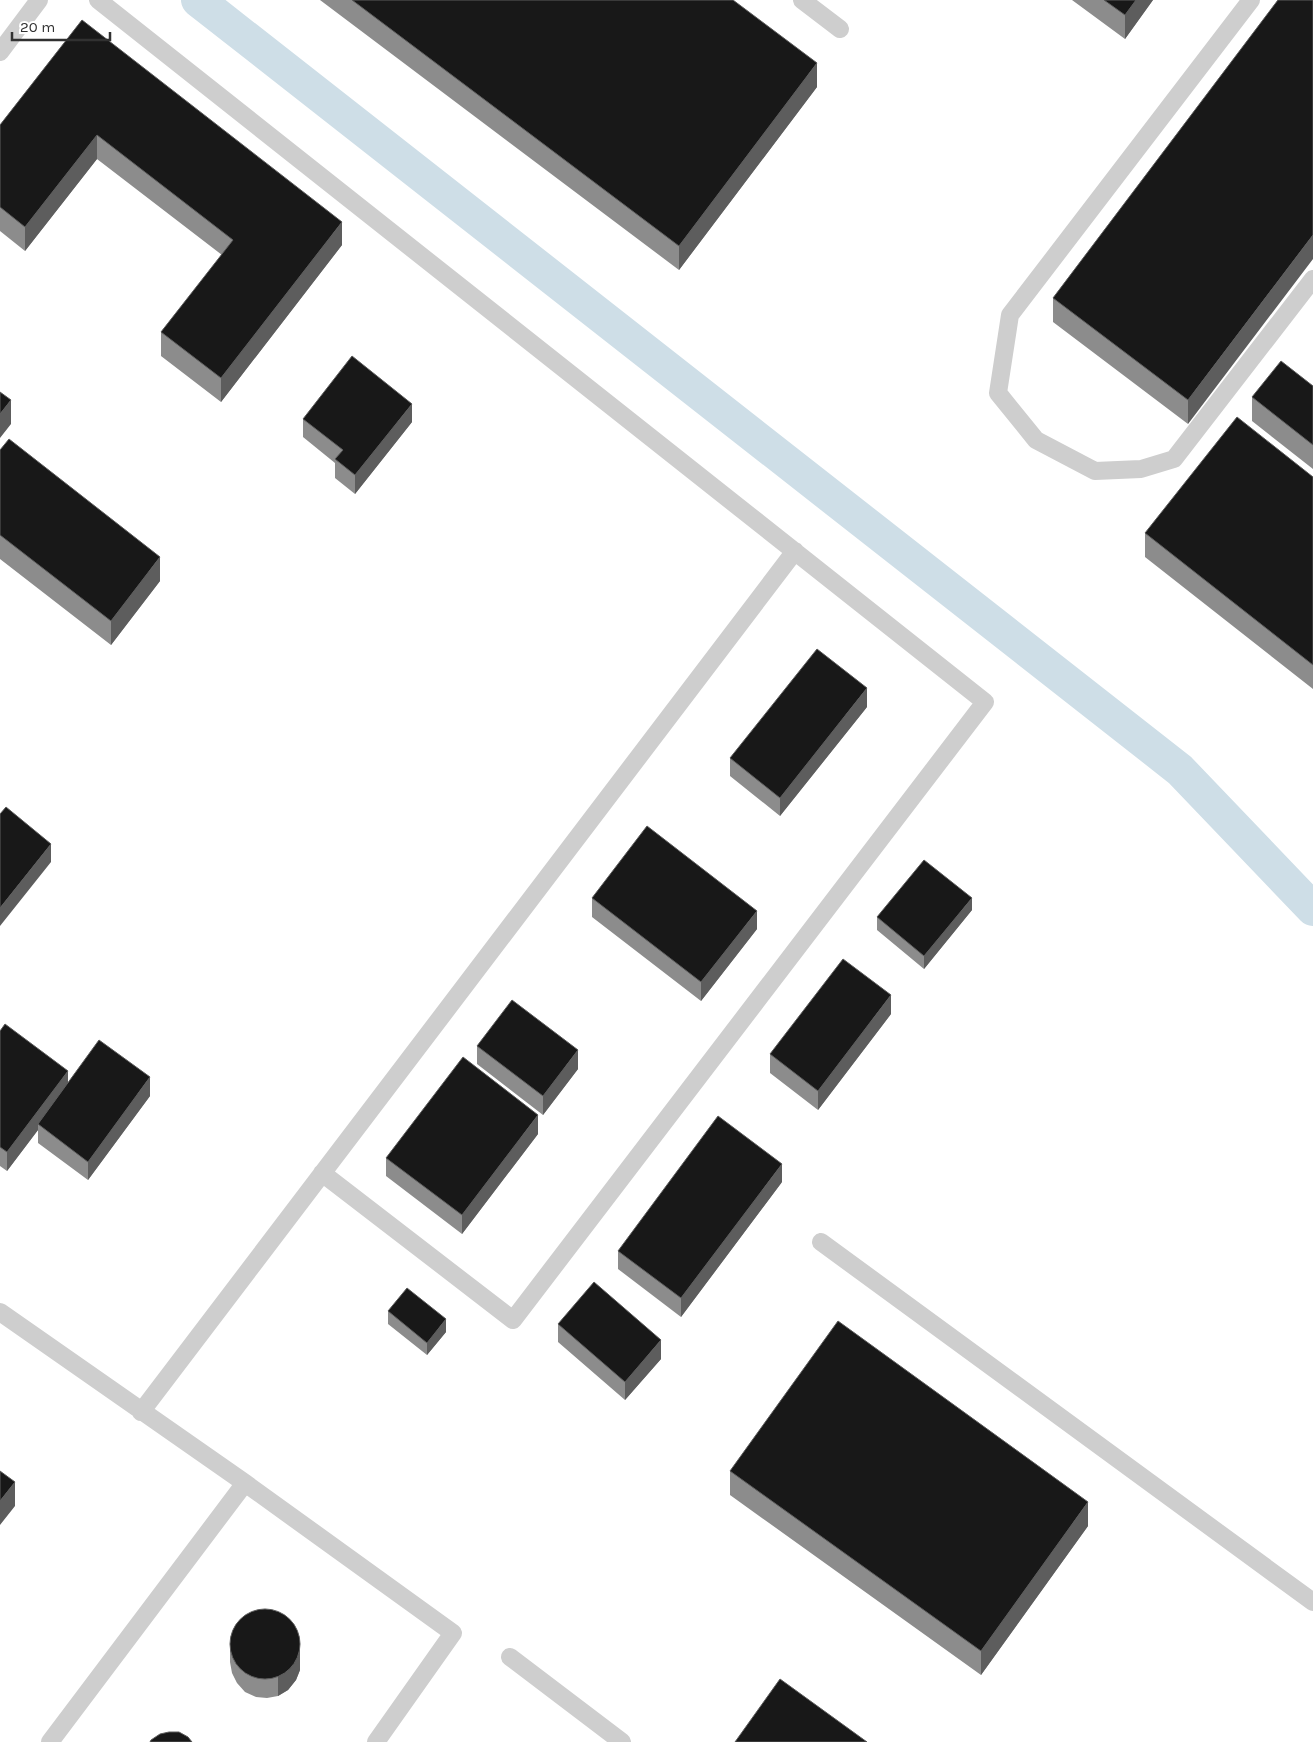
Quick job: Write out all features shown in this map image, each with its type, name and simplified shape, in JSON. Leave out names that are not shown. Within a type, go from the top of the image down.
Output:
[{"type":"lane","points":[[0,52],[39,0]]},
{"type":"lane","points":[[98,0],[985,702],[514,1320],[322,1173]]},
{"type":"lane","points":[[802,0],[840,29]]},
{"type":"lane","points":[[1251,0],[1010,315],[998,393],[1036,440],[1095,471],[1140,469],[1174,460],[1313,279]]},
{"type":"lane","points":[[141,1412],[795,551]]},
{"type":"lane","points":[[821,1242],[1313,1602]]},
{"type":"lane","points":[[0,1312],[453,1633],[376,1742]]},
{"type":"lane","points":[[50,1742],[244,1484]]},
{"type":"lane","points":[[510,1657],[622,1742]]},
{"type":"building","points":[[352,0],[733,0],[817,63],[679,246]]},
{"type":"building","points":[[1104,0],[1136,0],[1125,15]]},
{"type":"building","points":[[1278,0],[1313,0],[1313,235],[1188,400],[1053,298]]},
{"type":"building","points":[[82,20],[342,222],[221,378],[161,332],[233,240],[97,135],[25,227],[0,207],[0,125]]},
{"type":"building","points":[[352,356],[412,404],[355,475],[335,459],[343,450],[303,419]]},
{"type":"building","points":[[1281,361],[1313,386],[1313,445],[1252,397]]},
{"type":"building","points":[[0,392],[11,400],[0,414]]},
{"type":"building","points":[[1237,417],[1313,477],[1313,665],[1145,533]]},
{"type":"building","points":[[9,439],[160,557],[111,621],[0,535],[0,450]]},
{"type":"building","points":[[817,649],[867,688],[780,798],[730,758]]},
{"type":"building","points":[[6,807],[51,844],[0,908],[0,814]]},
{"type":"building","points":[[647,826],[757,911],[701,982],[592,898]]},
{"type":"building","points":[[924,860],[972,898],[924,956],[877,917]]},
{"type":"building","points":[[843,959],[891,995],[818,1091],[770,1054]]},
{"type":"building","points":[[512,1000],[578,1050],[543,1096],[477,1046]]},
{"type":"building","points":[[5,1024],[68,1071],[7,1152],[0,1147],[0,1031]]},
{"type":"building","points":[[99,1040],[150,1077],[88,1162],[38,1124]]},
{"type":"building","points":[[463,1057],[538,1115],[462,1215],[386,1158]]},
{"type":"building","points":[[718,1116],[782,1164],[681,1298],[618,1251]]},
{"type":"building","points":[[594,1282],[661,1340],[625,1382],[558,1324]]},
{"type":"building","points":[[407,1288],[446,1319],[427,1343],[388,1311]]},
{"type":"building","points":[[838,1321],[1088,1502],[981,1651],[730,1471]]},
{"type":"building","points":[[0,1471],[15,1482],[0,1501]]},
{"type":"building","points":[[265,1609],[278,1612],[290,1619],[297,1631],[300,1644],[297,1657],[290,1669],[278,1676],[265,1679],[252,1676],[240,1669],[233,1657],[230,1644],[233,1631],[240,1619],[252,1612]]},
{"type":"building","points":[[780,1679],[867,1742],[735,1742]]},
{"type":"building","points":[[179,1732],[188,1737],[192,1742],[150,1742],[160,1734]]},
{"type":"waterway","points":[[198,0],[1180,770],[1313,909]]}]
